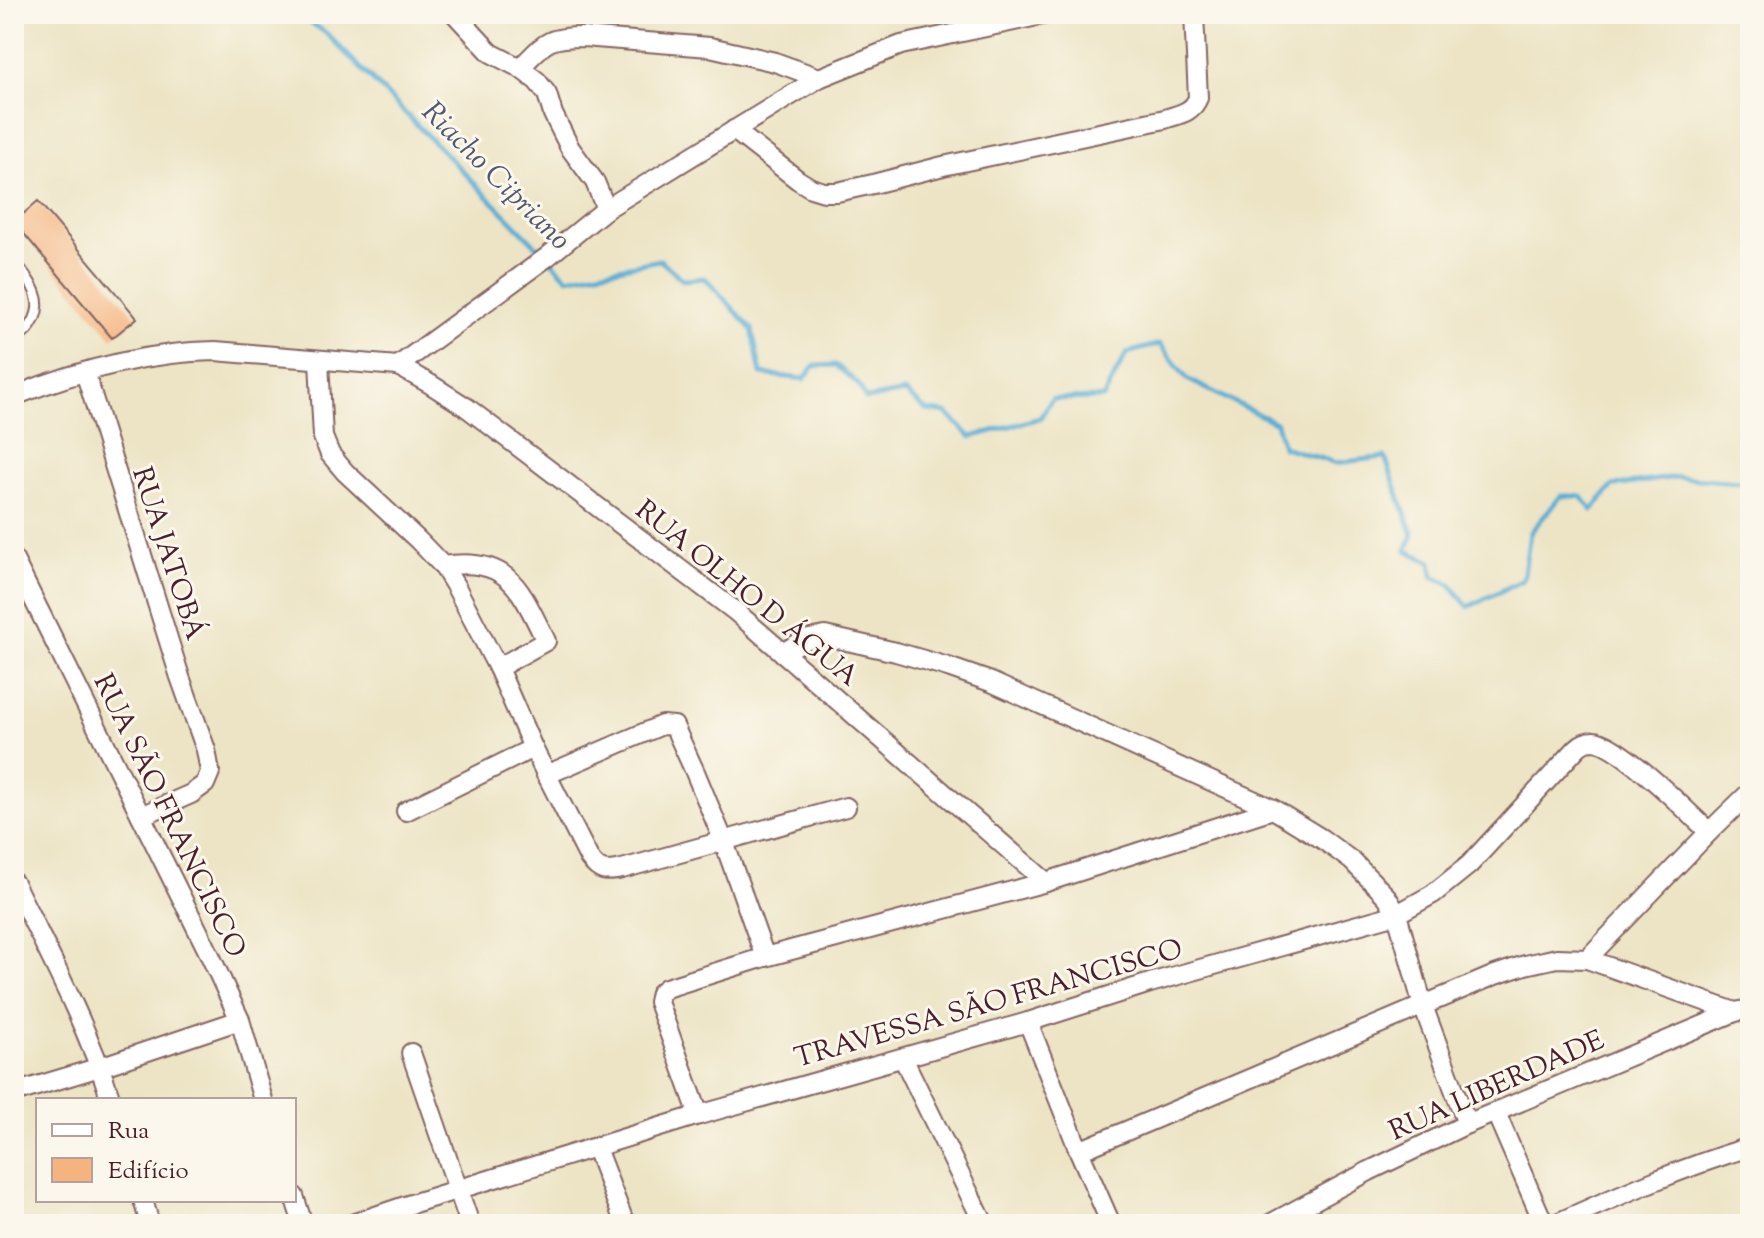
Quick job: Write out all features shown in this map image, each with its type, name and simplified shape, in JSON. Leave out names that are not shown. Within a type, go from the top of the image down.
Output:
[{"type":"street","points":[[455,14],[491,53],[537,81],[547,94],[570,148],[595,182],[606,209]]},
{"type":"street","points":[[14,396],[85,372],[191,352],[215,351],[398,366],[547,257],[606,209],[819,78],[901,45],[1047,14]]},
{"type":"street","points":[[734,130],[811,188],[837,192],[1165,119],[1190,111],[1198,98],[1194,14]]},
{"type":"street","points":[[520,68],[545,42],[583,37],[710,47],[775,62],[819,78]]},
{"type":"street","points":[[319,361],[323,437],[330,454],[443,566],[498,668],[546,775],[595,867],[608,872],[622,869],[846,807]]},
{"type":"street","name":"RUA OLHO D ÁGUA","points":[[398,366],[430,384],[512,441],[735,611],[1046,882]]},
{"type":"street","name":"RUA JATOBÁ","points":[[85,372],[180,677],[206,750],[210,772],[205,784],[191,794],[141,816]]},
{"type":"street","name":"RUA SÃO FRANCISCO","points":[[14,560],[240,1020],[262,1098]]},
{"type":"street","points":[[443,566],[473,563],[488,567],[504,574],[524,597],[546,641],[498,668]]},
{"type":"street","points":[[783,653],[804,640],[825,636],[948,667],[991,682],[1273,809],[1322,839],[1352,861],[1387,897],[1397,914],[1423,1006],[1467,1124]]},
{"type":"street","points":[[546,775],[662,725],[671,724],[677,730],[724,842],[765,957]]},
{"type":"street","name":"TRAVESSA SÃO FRANCISCO","points":[[352,1224],[699,1115],[1397,914],[1433,894],[1460,873],[1585,742],[1597,742],[1631,763],[1709,832]]},
{"type":"street","points":[[406,811],[533,748]]},
{"type":"street","points":[[1587,959],[1750,792]]},
{"type":"street","points":[[699,1115],[658,1002],[660,993],[676,983],[1046,882],[1273,809]]},
{"type":"street","points":[[14,883],[81,1020],[110,1098]]},
{"type":"street","points":[[1079,1151],[1495,975],[1557,958],[1587,959],[1742,1010]]},
{"type":"street","name":"RUA LIBERDADE","points":[[1270,1224],[1369,1171],[1467,1124],[1742,1010]]},
{"type":"street","points":[[14,1093],[240,1020]]},
{"type":"street","points":[[1028,1022],[1111,1224]]},
{"type":"street","points":[[411,1053],[470,1224]]},
{"type":"street","points":[[903,1058],[984,1224]]},
{"type":"street","points":[[1496,1113],[1544,1224]]},
{"type":"street","points":[[1555,1224],[1707,1160],[1750,1147]]},
{"type":"street","points":[[596,1148],[625,1224]]},
{"type":"street","points":[[144,1202],[150,1224]]},
{"type":"street","points":[[296,1202],[303,1224]]},
{"type":"lane","points":[[14,260],[35,290],[38,301],[32,325],[14,340]]},
{"type":"building","points":[[38,201],[137,318],[112,338],[14,222]]},
{"type":"waterway","name":"Riacho Cipriano","points":[[298,14],[326,33],[568,278],[660,260],[683,280],[705,278],[752,329],[761,374],[804,379],[814,366],[836,365],[859,385],[866,399],[905,392],[926,410],[946,413],[971,437],[1040,418],[1052,399],[1103,398],[1127,353],[1160,344],[1187,379],[1276,423],[1283,447],[1336,463],[1385,457],[1413,535],[1406,550],[1431,562],[1433,576],[1451,585],[1468,607],[1523,580],[1530,533],[1561,496],[1581,496],[1592,510],[1613,486],[1677,477],[1750,483]]}]
